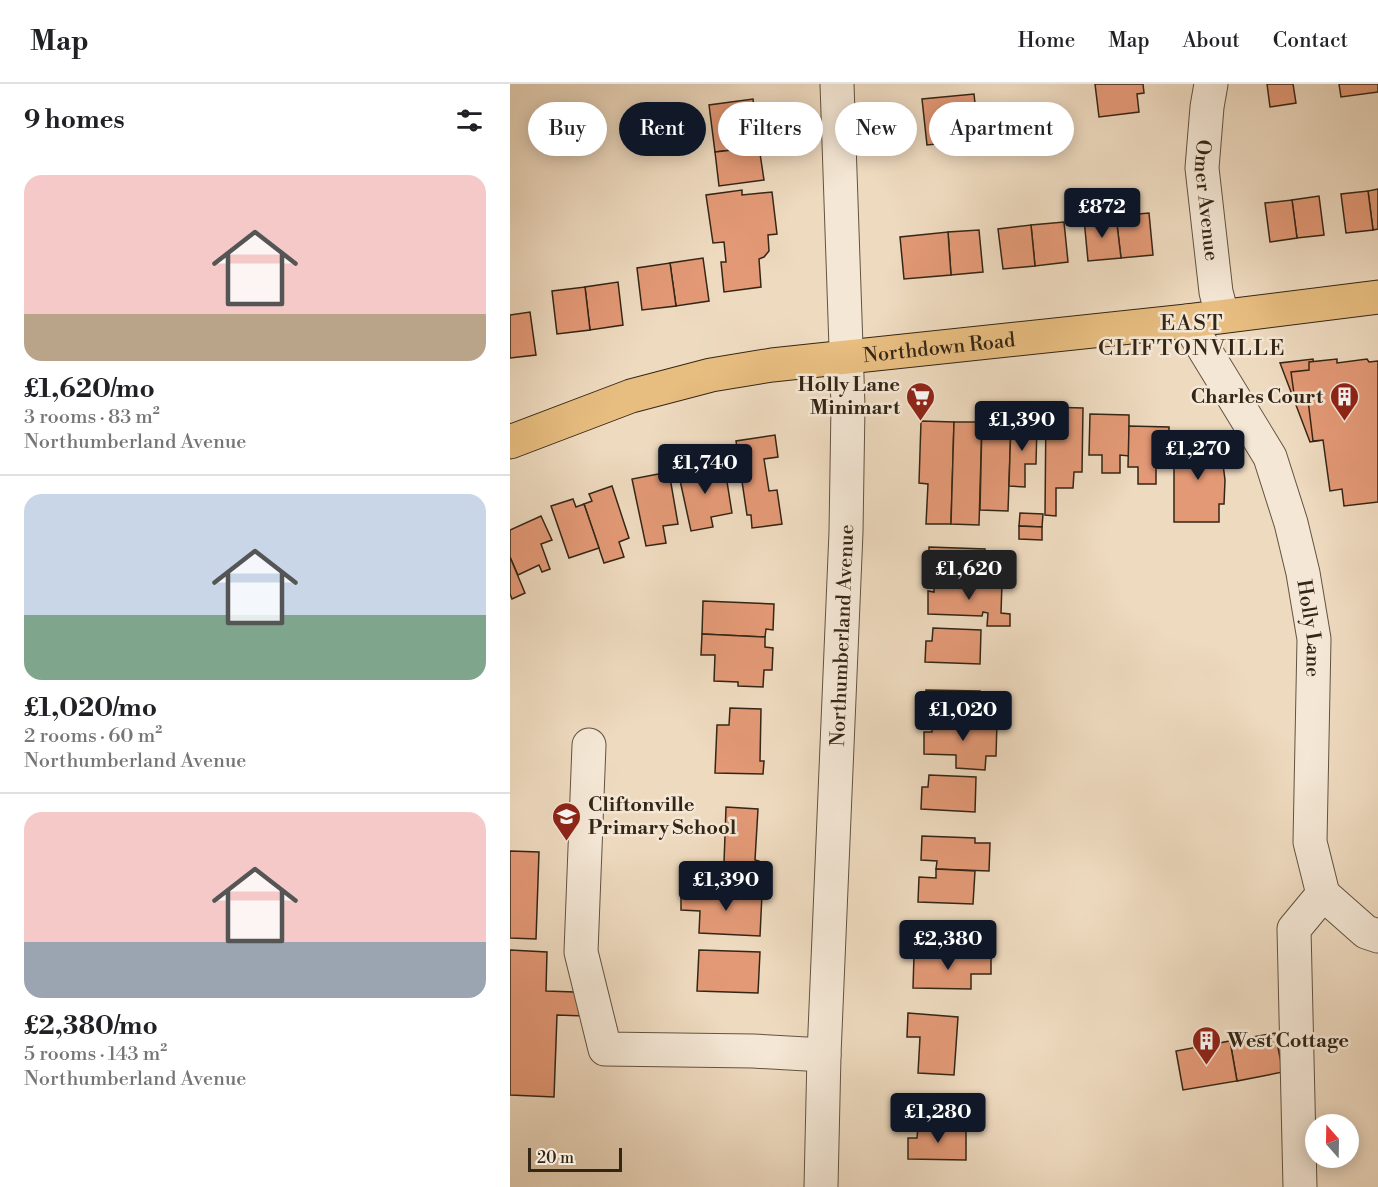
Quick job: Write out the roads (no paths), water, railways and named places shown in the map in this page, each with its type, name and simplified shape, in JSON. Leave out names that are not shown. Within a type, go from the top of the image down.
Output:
[{"type":"main road","name":"Northdown Road","points":[[510,442],[631,396],[711,375],[772,365],[1187,321],[1378,297]]},
{"type":"street","name":"Northumberland Avenue","points":[[821,1187],[824,1055],[846,532],[848,406],[837,84]]},
{"type":"street","name":"Omer Avenue","points":[[1211,84],[1202,168],[1216,291],[1222,315]]},
{"type":"street","name":"Holly Lane","points":[[1187,321],[1270,457],[1294,533],[1314,639],[1310,842],[1323,894]]},
{"type":"street","points":[[589,745],[581,952],[605,1049],[824,1055]]},
{"type":"street","points":[[1300,1187],[1294,928],[1323,894],[1366,932],[1378,936]]},
{"type":"place","name":"Holly Lane Minimart","points":[[921,422]]},
{"type":"place","name":"Charles Court","points":[[1344,422]]},
{"type":"place","name":"Cliftonville Primary School","points":[[567,842]]},
{"type":"place","name":"West Cottage","points":[[1206,1066]]},
{"type":"district","name":"EAST CLIFTONVILLE","points":[[1192,334]]}]
